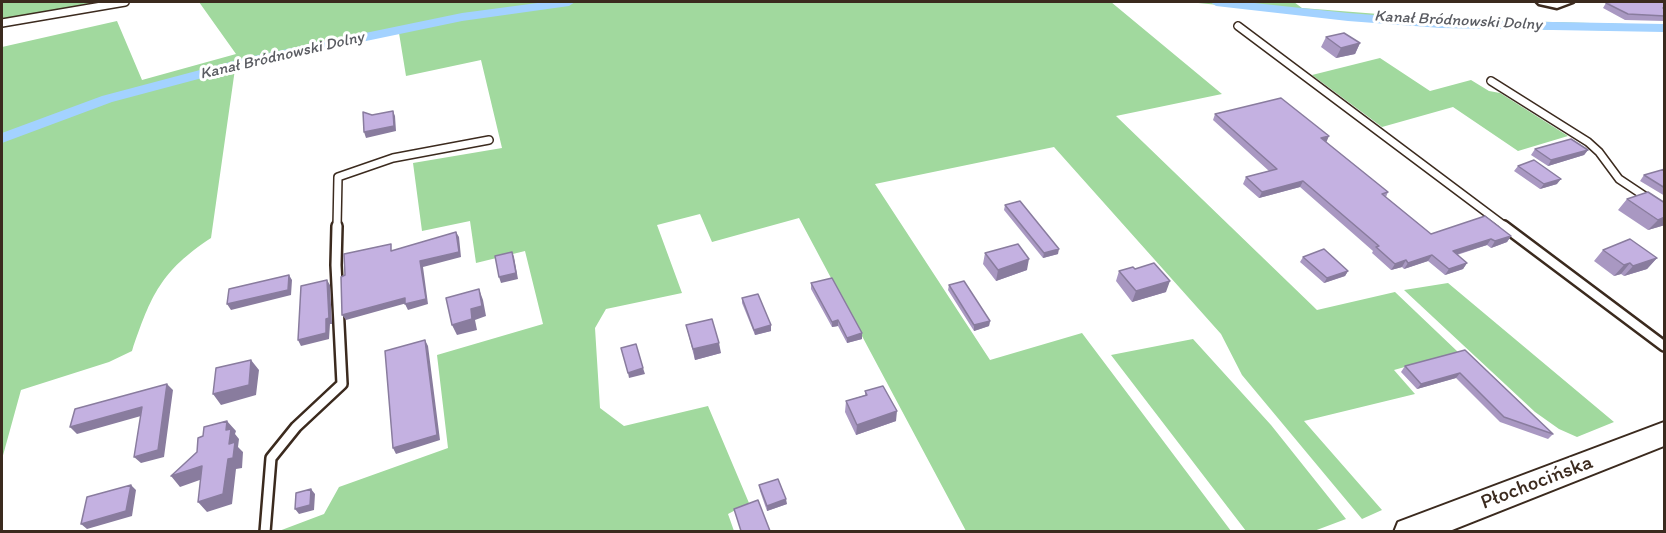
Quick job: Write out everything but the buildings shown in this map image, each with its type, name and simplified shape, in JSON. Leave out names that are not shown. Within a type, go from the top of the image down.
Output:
[{"type":"main road","name":"Płochocińska","points":[[1409,531],[1665,434]]},
{"type":"street","points":[[1543,2],[1557,4],[1567,2]]},
{"type":"lane","points":[[2,23],[125,2]]},
{"type":"lane","points":[[1238,26],[1665,346]]},
{"type":"lane","points":[[1491,81],[1587,142],[1599,152],[1619,179],[1665,209]]},
{"type":"lane","points":[[265,531],[270,458],[296,427],[342,384],[336,265],[338,177],[354,170],[428,151],[489,140]]},
{"type":"green space","points":[[2,2],[117,2],[2,22]]},
{"type":"green space","points":[[199,2],[1111,2],[1222,94],[1116,116],[1317,310],[1395,292],[1458,352],[1394,370],[1415,394],[1304,421],[1382,510],[1362,519],[1242,375],[1221,334],[1054,147],[875,184],[990,360],[1082,333],[1231,531],[966,531],[799,218],[712,242],[700,214],[657,225],[682,293],[606,309],[595,328],[600,408],[624,426],[708,406],[749,503],[728,514],[734,531],[279,531],[324,514],[339,487],[448,448],[437,355],[543,324],[525,251],[476,263],[470,221],[422,231],[413,163],[502,148],[481,60],[406,76],[399,33],[235,69],[211,238],[169,273],[152,299],[132,351],[109,362],[21,390],[2,459],[2,47],[117,21],[142,80],[236,54]]},
{"type":"green space","points":[[1188,2],[1294,2],[1302,8],[1442,19],[1664,25],[1664,31],[1508,29],[1402,23]]},
{"type":"green space","points":[[1380,58],[1430,91],[1471,80],[1489,91],[1500,93],[1568,136],[1518,151],[1453,107],[1382,127],[1312,75]]},
{"type":"green space","points":[[1448,283],[1614,422],[1577,437],[1559,429],[1535,412],[1404,290]]},
{"type":"green space","points":[[1193,339],[1271,425],[1346,519],[1314,531],[1246,531],[1111,355]]},
{"type":"waterway","name":"Kanał Bródnowski Dolny","points":[[2,138],[107,99],[249,61],[462,17],[569,2]]},
{"type":"waterway","name":"Kanał Bródnowski Dolny","points":[[1216,2],[1348,17],[1441,24],[1664,28]]}]
